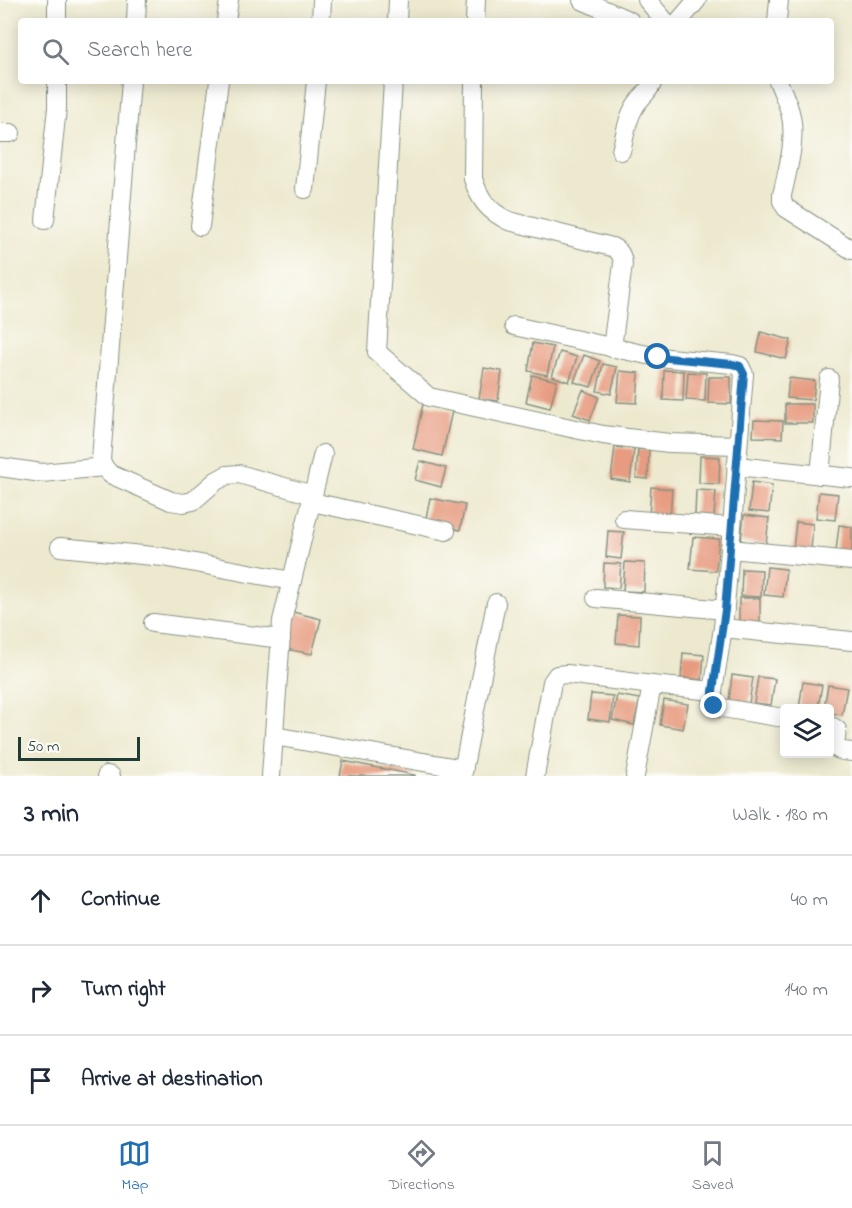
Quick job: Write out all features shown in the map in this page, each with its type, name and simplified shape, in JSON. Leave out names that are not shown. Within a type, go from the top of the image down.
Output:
[{"type":"street","points":[[57,0],[57,18]]},
{"type":"street","points":[[136,18],[138,0]]},
{"type":"street","points":[[226,18],[229,0]]},
{"type":"street","points":[[321,18],[322,0]]},
{"type":"street","points":[[397,18],[398,0]]},
{"type":"street","points":[[475,18],[476,0]]},
{"type":"street","points":[[582,0],[623,18]]},
{"type":"street","points":[[647,0],[662,18]]},
{"type":"street","points":[[682,18],[697,0]]},
{"type":"street","points":[[777,18],[779,0]]},
{"type":"street","points":[[45,220],[57,108],[57,84]]},
{"type":"street","points":[[131,84],[101,460],[104,467],[110,474],[171,501],[193,501],[216,481],[227,475],[239,474],[312,499],[447,531]]},
{"type":"street","points":[[200,226],[219,84]]},
{"type":"street","points":[[305,189],[316,84]]},
{"type":"street","points":[[393,84],[377,352],[429,397],[603,435],[669,443],[738,445]]},
{"type":"street","points":[[474,84],[473,179],[484,203],[497,215],[509,220],[619,250],[623,264],[612,348]]},
{"type":"street","points":[[621,151],[629,118],[634,107],[645,96],[651,84]]},
{"type":"street","points":[[779,84],[790,111],[792,124],[791,156],[782,201],[786,208],[852,250]]},
{"type":"street","points":[[514,326],[658,357],[740,366],[744,374],[732,527],[724,619],[713,703],[716,707],[780,717]]},
{"type":"street","points":[[820,475],[829,380]]},
{"type":"street","points":[[271,776],[282,621],[323,454]]},
{"type":"street","points":[[736,466],[852,478]]},
{"type":"street","points":[[0,467],[42,473],[104,467]]},
{"type":"street","points":[[624,519],[732,527]]},
{"type":"street","points":[[60,547],[169,558],[292,580]]},
{"type":"street","points":[[730,549],[852,561]]},
{"type":"street","points":[[596,598],[852,641]]},
{"type":"street","points":[[274,736],[463,772],[496,603]]},
{"type":"street","points":[[153,623],[281,639]]},
{"type":"street","points":[[535,776],[552,682],[557,675],[567,674],[713,691]]},
{"type":"street","points":[[635,776],[651,685]]},
{"type":"street","points":[[834,728],[837,730],[835,746],[839,750],[852,752]]},
{"type":"building","points":[[761,332],[791,340],[786,359],[757,352]]},
{"type":"building","points":[[533,343],[553,347],[547,375],[528,371]]},
{"type":"building","points":[[560,352],[577,357],[569,382],[552,376]]},
{"type":"building","points":[[584,355],[600,361],[591,387],[574,382]]},
{"type":"building","points":[[603,364],[617,367],[611,394],[597,391]]},
{"type":"building","points":[[484,368],[502,371],[498,401],[479,399]]},
{"type":"building","points":[[664,370],[684,371],[683,401],[663,400]]},
{"type":"building","points":[[620,371],[639,373],[637,403],[617,402]]},
{"type":"building","points":[[688,372],[706,373],[705,401],[686,400]]},
{"type":"building","points":[[532,375],[557,381],[550,408],[526,402]]},
{"type":"building","points":[[709,377],[731,377],[731,404],[708,403]]},
{"type":"building","points":[[789,378],[815,381],[813,400],[787,398]]},
{"type":"building","points":[[583,390],[599,397],[590,420],[573,414]]},
{"type":"building","points":[[423,404],[452,411],[442,456],[413,449]]},
{"type":"building","points":[[785,404],[813,404],[813,423],[785,423]]},
{"type":"building","points":[[754,420],[783,421],[782,438],[753,437]]},
{"type":"building","points":[[615,447],[634,449],[630,482],[611,479]]},
{"type":"building","points":[[638,449],[649,450],[648,479],[636,478]]},
{"type":"building","points":[[700,456],[720,457],[719,484],[699,483]]},
{"type":"building","points":[[420,461],[446,468],[441,487],[415,480]]},
{"type":"building","points":[[752,482],[772,485],[769,513],[749,511]]},
{"type":"building","points":[[651,487],[672,489],[670,519],[649,517]]},
{"type":"building","points":[[696,490],[716,491],[714,517],[695,515]]},
{"type":"building","points":[[819,492],[838,494],[835,520],[816,518]]},
{"type":"building","points":[[430,498],[465,505],[460,530],[425,523]]},
{"type":"building","points":[[744,515],[769,518],[766,544],[741,541]]},
{"type":"building","points":[[796,522],[813,524],[811,551],[793,549]]},
{"type":"building","points":[[839,525],[852,527],[852,553],[836,551]]},
{"type":"building","points":[[608,531],[624,532],[621,559],[606,557]]},
{"type":"building","points":[[693,537],[719,539],[716,571],[690,569]]},
{"type":"building","points":[[625,562],[645,563],[644,592],[623,591]]},
{"type":"building","points":[[604,563],[621,564],[619,588],[603,587]]},
{"type":"building","points":[[767,567],[786,569],[783,597],[764,595]]},
{"type":"building","points":[[742,569],[762,570],[761,597],[741,596]]},
{"type":"building","points":[[739,598],[760,598],[760,627],[739,627]]},
{"type":"building","points":[[293,612],[321,619],[312,654],[285,649]]},
{"type":"building","points":[[618,615],[640,616],[639,645],[616,643]]},
{"type":"building","points":[[683,653],[704,655],[702,680],[681,678]]},
{"type":"building","points":[[732,675],[753,678],[749,703],[729,700]]},
{"type":"building","points":[[758,677],[775,679],[771,705],[754,703]]},
{"type":"building","points":[[803,682],[822,685],[819,704],[800,704]]},
{"type":"building","points":[[828,685],[847,688],[842,715],[834,714],[834,704],[825,704]]},
{"type":"building","points":[[591,694],[613,696],[610,722],[588,719]]},
{"type":"building","points":[[617,695],[640,699],[634,725],[612,720]]},
{"type":"building","points":[[664,700],[688,704],[683,729],[660,725]]},
{"type":"building","points":[[343,761],[415,775],[415,776],[340,776]]},
{"type":"route","points":[[658,357],[732,364],[740,366],[744,374],[725,610],[713,691],[714,706]]}]
